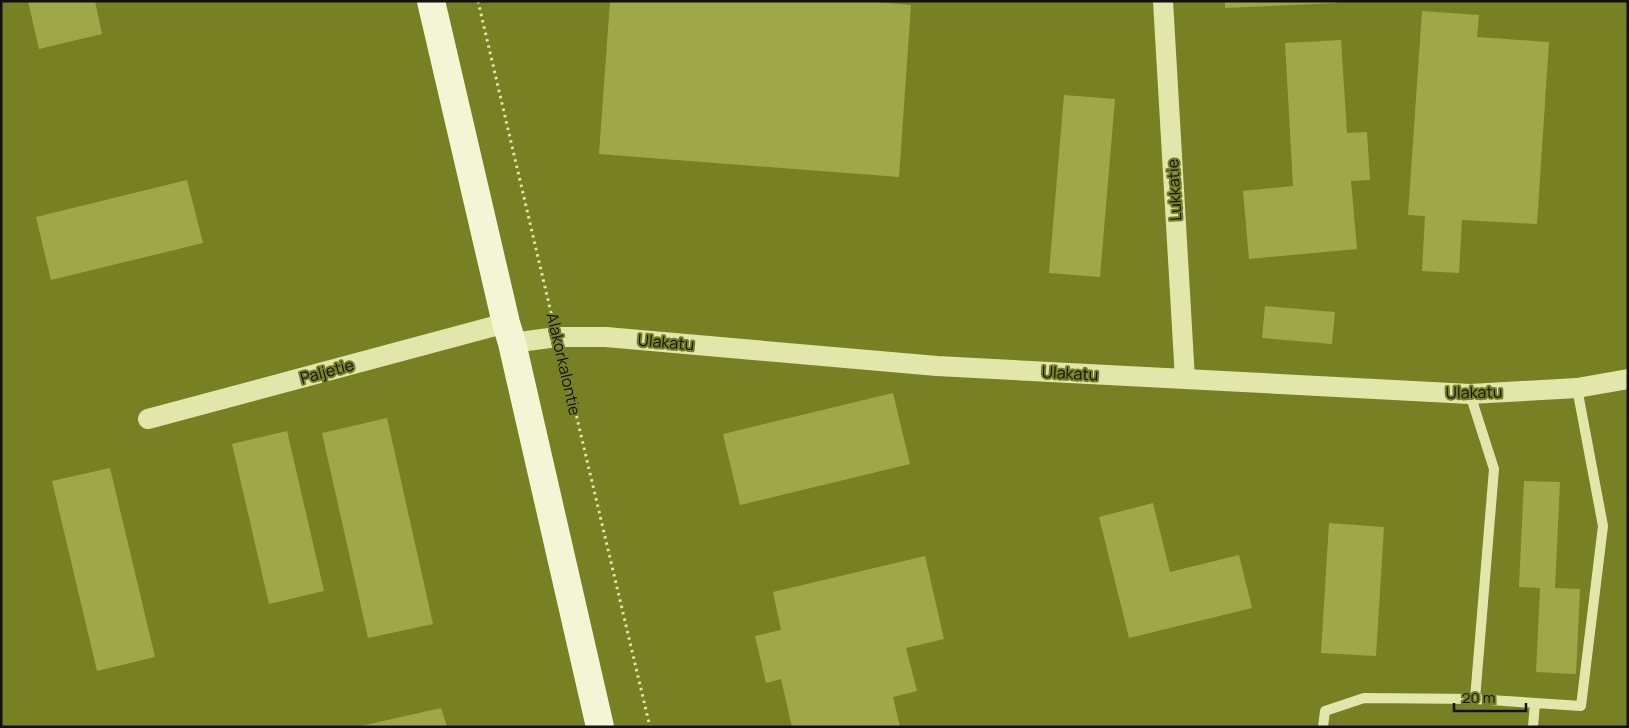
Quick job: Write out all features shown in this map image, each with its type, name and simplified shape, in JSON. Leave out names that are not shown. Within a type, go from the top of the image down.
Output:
[{"type":"street","points":[[431,1],[600,727]]},
{"type":"street","name":"Lukkatie","points":[[1163,1],[1185,379]]},
{"type":"street","name":"Ulakatu","points":[[509,333],[557,337],[606,337],[937,366],[1470,394],[1577,388],[1628,379]]},
{"type":"street","name":"Paljetie","points":[[148,418],[509,333]]},
{"type":"lane","points":[[1323,727],[1325,712],[1364,698],[1475,699],[1581,706],[1603,526],[1577,388]]},
{"type":"lane","points":[[1470,394],[1494,469],[1475,699]]},
{"type":"lane","points":[[1533,727],[1535,703]]},
{"type":"path","name":"Alakorkalontie","points":[[478,1],[650,727]]},
{"type":"building","points":[[28,1],[95,1],[102,34],[39,49]]},
{"type":"building","points":[[610,1],[864,1],[911,5],[899,177],[599,154]]},
{"type":"building","points":[[1225,1],[1337,1],[1337,3],[1225,8]]},
{"type":"building","points":[[1422,11],[1479,15],[1477,37],[1549,42],[1537,224],[1462,220],[1459,273],[1422,271],[1425,216],[1408,215]]},
{"type":"building","points":[[1341,40],[1347,133],[1367,132],[1370,180],[1351,181],[1357,249],[1249,259],[1243,191],[1293,186],[1285,43]]},
{"type":"building","points":[[1064,95],[1115,99],[1100,277],[1049,273]]},
{"type":"building","points":[[187,180],[203,243],[51,280],[36,217]]},
{"type":"building","points":[[1265,306],[1335,312],[1332,344],[1262,338]]},
{"type":"building","points":[[893,393],[910,464],[740,505],[723,434]]},
{"type":"building","points":[[387,418],[433,624],[368,638],[322,433]]},
{"type":"building","points":[[287,431],[324,591],[269,604],[232,444]]},
{"type":"building","points":[[110,468],[155,657],[97,671],[52,481]]},
{"type":"building","points":[[1524,481],[1560,482],[1555,588],[1580,589],[1576,674],[1536,672],[1540,588],[1519,587]]},
{"type":"building","points":[[1153,503],[1170,572],[1239,555],[1252,608],[1129,638],[1099,517]]},
{"type":"building","points":[[1329,523],[1384,527],[1376,656],[1321,653]]},
{"type":"building","points":[[925,556],[944,639],[906,648],[917,691],[893,697],[900,727],[792,727],[781,679],[766,683],[755,636],[781,630],[773,592]]},
{"type":"building","points":[[441,708],[447,727],[361,727],[361,726]]}]
